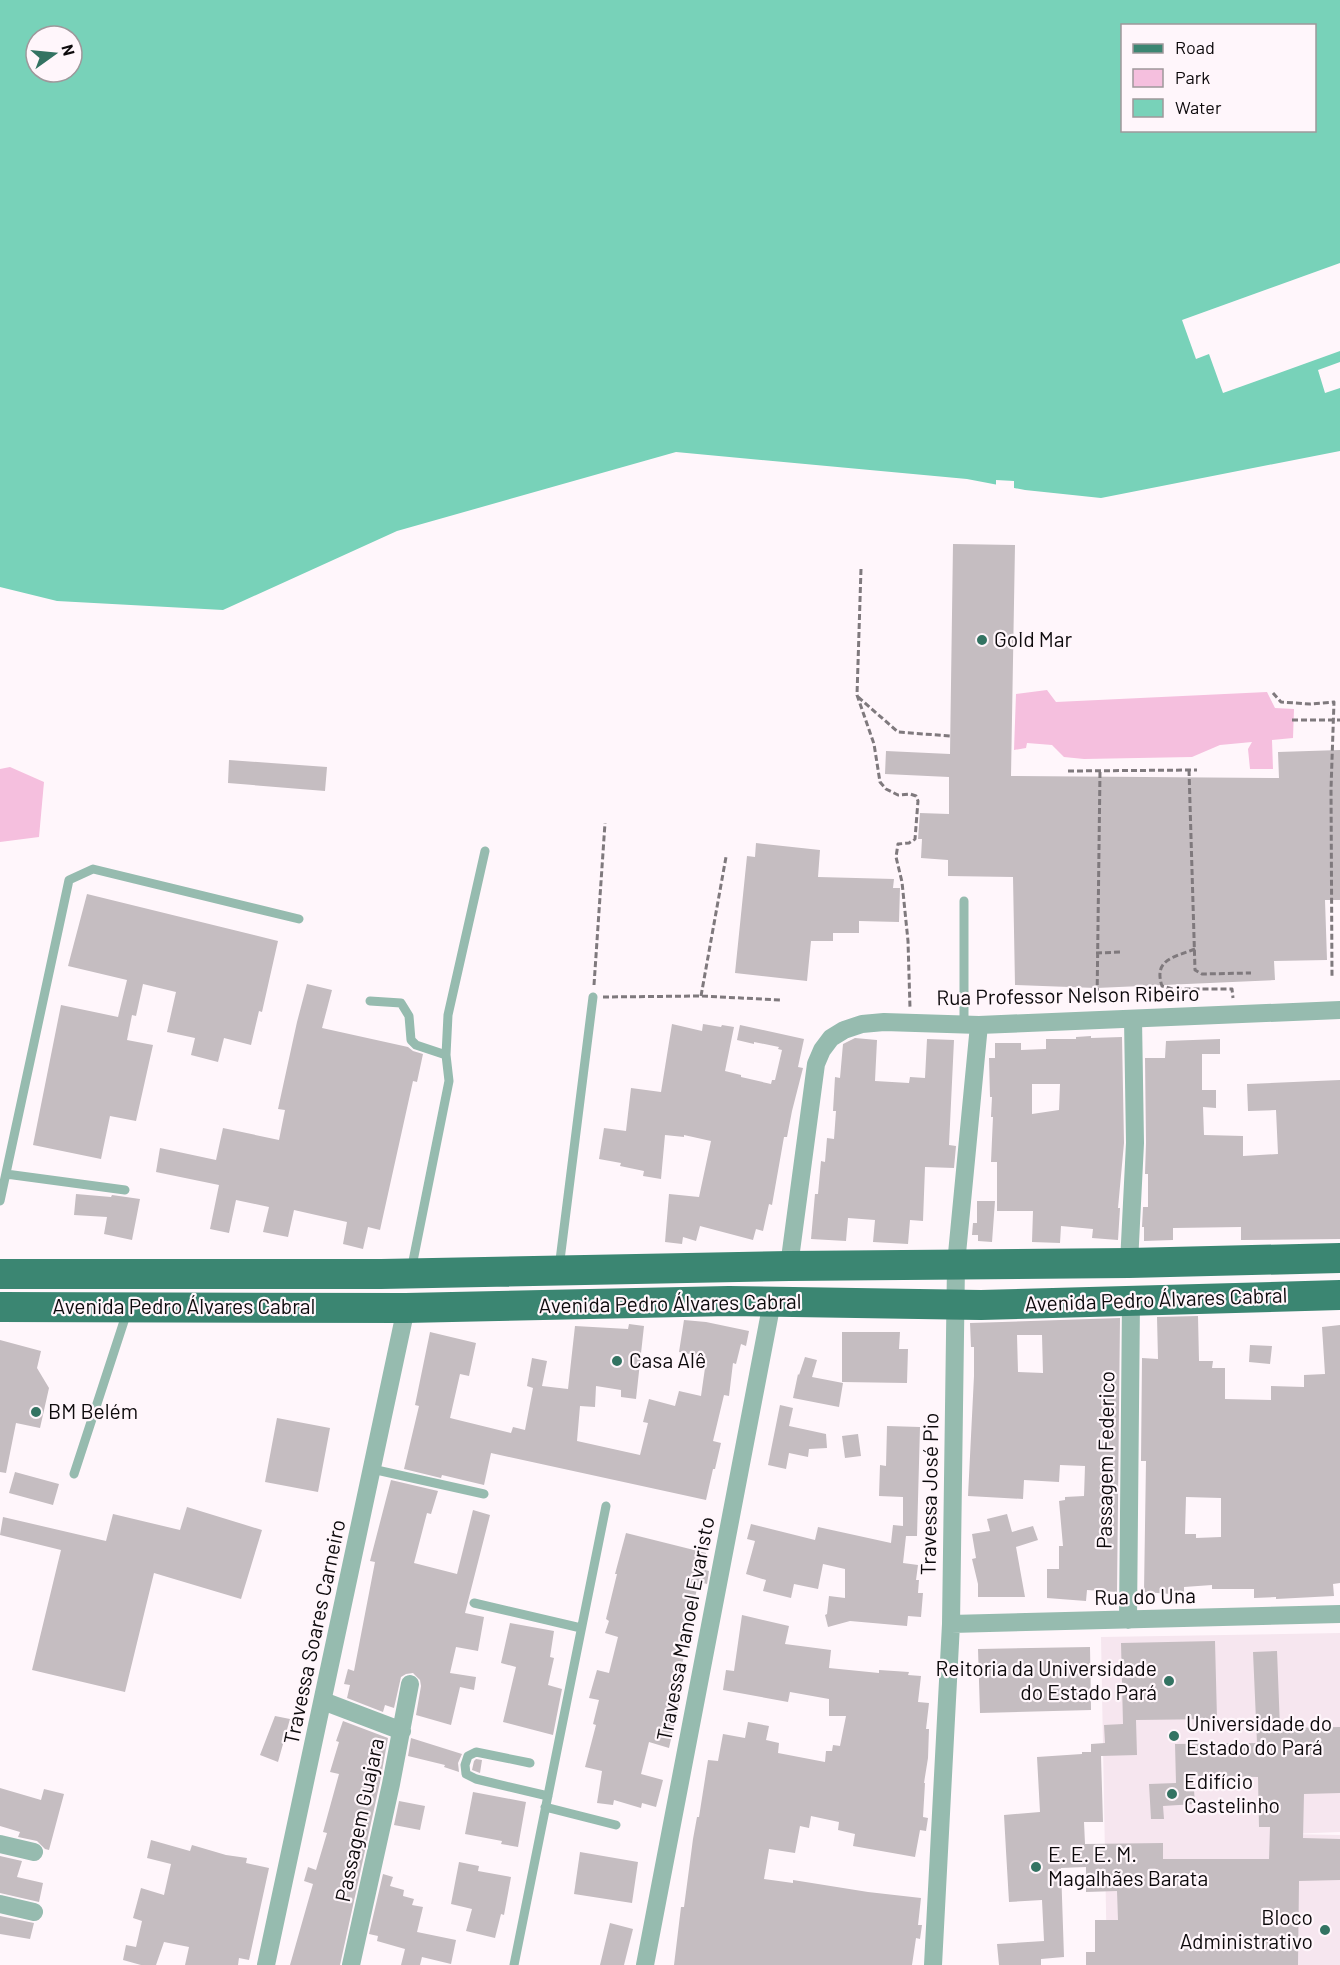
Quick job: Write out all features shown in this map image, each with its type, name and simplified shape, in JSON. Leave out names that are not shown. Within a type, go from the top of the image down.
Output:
[{"type":"main road","name":"Avenida Pedro Álvares Cabral","points":[[0,1274],[411,1273],[1340,1258]]},
{"type":"main road","points":[[729,1301],[741,1295],[780,1287],[786,1280],[789,1266]]},
{"type":"main road","name":"Avenida Pedro Álvares Cabral","points":[[0,1307],[406,1308],[729,1301],[955,1304],[1340,1295]]},
{"type":"street","name":"Rua Professor Nelson Ribeiro","points":[[789,1266],[816,1064],[831,1038],[844,1030],[862,1024],[911,1022],[972,1025],[1340,1010]]},
{"type":"street","points":[[1129,1263],[1135,1143],[1133,1019]]},
{"type":"street","name":"Travessa José Pio","points":[[933,1965],[951,1624],[956,1264],[972,1025]]},
{"type":"street","name":"Passagem Federico","points":[[1128,1620],[1131,1301]]},
{"type":"street","name":"Travessa Manoel Evaristo","points":[[645,1965],[772,1302]]},
{"type":"street","name":"Travessa Soares Carneiro","points":[[266,1965],[406,1308]]},
{"type":"street","name":"Rua do Una","points":[[951,1624],[1340,1614]]},
{"type":"street","name":"Passagem Guajara","points":[[351,1965],[411,1684]]},
{"type":"street","points":[[323,1701],[402,1731]]},
{"type":"street","points":[[0,1844],[34,1852]]},
{"type":"street","points":[[0,1904],[34,1912]]},
{"type":"lane","points":[[411,1273],[448,1089],[446,1056],[448,1015],[485,852]]},
{"type":"lane","points":[[0,1201],[69,880],[93,869],[299,919]]},
{"type":"lane","points":[[964,901],[972,1025]]},
{"type":"lane","points":[[558,1270],[593,997]]},
{"type":"lane","points":[[370,1000],[401,1003],[409,1016],[411,1040],[417,1045],[446,1056]]},
{"type":"lane","points":[[6,1174],[126,1190]]},
{"type":"lane","points":[[74,1474],[129,1307]]},
{"type":"lane","points":[[372,1469],[483,1494]]},
{"type":"lane","points":[[514,1965],[606,1506]]},
{"type":"lane","points":[[474,1603],[582,1628]]},
{"type":"lane","points":[[530,1763],[476,1752],[468,1756],[465,1765],[466,1774],[476,1779],[548,1796]]},
{"type":"lane","points":[[545,1807],[616,1825]]},
{"type":"path","points":[[861,569],[857,695],[874,744],[880,782],[886,789],[898,795],[916,796],[918,801],[915,839],[909,843],[898,844],[896,857],[902,882],[908,941],[911,1022]]},
{"type":"path","points":[[1274,693],[1281,702],[1310,704],[1334,702],[1332,976]]},
{"type":"path","points":[[857,695],[898,732],[950,736]]},
{"type":"path","points":[[1292,720],[1340,720]]},
{"type":"path","points":[[1189,770],[1195,970],[1202,974],[1251,973]]},
{"type":"path","points":[[1068,771],[1197,770]]},
{"type":"path","points":[[1097,1004],[1100,771]]},
{"type":"path","points":[[605,823],[593,997],[701,996],[781,1000]]},
{"type":"path","points":[[701,996],[726,857]]},
{"type":"path","points":[[1195,949],[1166,961],[1160,967],[1158,975],[1162,986],[1167,989],[1232,989],[1233,1001]]},
{"type":"path","points":[[1096,952],[1122,952]]},
{"type":"shaded area","name":"Universidade do Estado do Pará","points":[[1340,1633],[1340,1832],[1288,1834],[1340,1835],[1340,1965],[1107,1965],[1101,1637]]},
{"type":"green space","points":[[1047,690],[1056,702],[1267,692],[1275,708],[1294,709],[1293,738],[1272,740],[1273,769],[1250,769],[1248,749],[1252,742],[1220,745],[1192,757],[1084,759],[1064,757],[1052,745],[1027,743],[1026,748],[1014,750],[1016,694]]},
{"type":"green space","points":[[10,767],[44,782],[39,837],[0,842],[0,769]]},
{"type":"water","points":[[0,0],[1340,0],[1340,451],[1101,498],[1025,490],[967,479],[676,452],[397,531],[223,610],[57,601],[0,587]]},
{"type":"pier","points":[[1340,263],[1340,351],[1223,393],[1209,354],[1196,359],[1182,320]]},
{"type":"pier","points":[[1340,362],[1340,388],[1325,393],[1318,370]]},
{"type":"pier","points":[[996,480],[1014,481],[1014,491],[996,487]]},
{"type":"building","points":[[953,544],[1015,545],[1011,776],[1279,778],[1278,752],[1340,750],[1340,900],[1325,900],[1327,960],[1274,961],[1275,980],[1096,988],[1015,985],[1013,877],[948,876],[948,860],[921,858],[922,839],[918,839],[920,813],[949,814],[949,777],[885,774],[886,751],[950,754]]},
{"type":"building","points":[[229,760],[327,767],[325,791],[228,783]]},
{"type":"building","points":[[756,843],[820,850],[818,877],[894,879],[893,888],[900,888],[899,922],[859,921],[859,933],[833,933],[833,941],[811,941],[807,981],[735,973],[747,856],[755,857]]},
{"type":"building","points":[[87,894],[278,941],[262,1012],[259,1011],[251,1045],[224,1038],[218,1062],[191,1055],[195,1038],[167,1032],[176,992],[143,984],[136,1016],[132,1015],[127,1040],[153,1045],[136,1121],[110,1116],[101,1159],[33,1145],[61,1005],[118,1017],[127,980],[68,966]]},
{"type":"building","points":[[307,984],[332,990],[322,1028],[408,1047],[423,1054],[417,1082],[413,1081],[380,1230],[368,1227],[363,1249],[343,1244],[347,1222],[294,1210],[288,1237],[263,1232],[269,1207],[236,1200],[229,1233],[210,1229],[219,1185],[156,1172],[160,1148],[216,1160],[223,1128],[279,1140],[285,1110],[278,1109]]},
{"type":"building","points":[[672,1024],[702,1031],[703,1024],[734,1027],[725,1071],[771,1084],[772,1080],[775,1080],[782,1050],[778,1049],[779,1047],[737,1040],[740,1025],[804,1039],[798,1067],[803,1068],[787,1137],[784,1137],[772,1205],[769,1204],[763,1231],[756,1229],[753,1240],[700,1226],[696,1241],[683,1237],[682,1244],[665,1242],[669,1194],[699,1197],[711,1141],[684,1135],[684,1137],[665,1135],[661,1179],[643,1176],[644,1171],[620,1166],[621,1163],[599,1159],[604,1128],[626,1131],[631,1088],[661,1092]]},
{"type":"building","points":[[1076,1037],[1122,1037],[1124,1143],[1118,1208],[1120,1208],[1118,1240],[1092,1238],[1093,1229],[1061,1226],[1060,1243],[1032,1242],[1033,1211],[997,1211],[997,1162],[991,1162],[993,1117],[991,1117],[989,1058],[995,1058],[995,1043],[1021,1043],[1021,1050],[1046,1049],[1046,1039],[1076,1039]],"holes":[[[1032,1084],[1060,1084],[1059,1110],[1032,1114]]]},
{"type":"building","points":[[855,1038],[877,1040],[875,1081],[909,1083],[910,1077],[925,1078],[927,1039],[954,1040],[949,1145],[956,1146],[954,1168],[925,1167],[923,1221],[910,1220],[908,1244],[873,1242],[875,1220],[848,1218],[846,1241],[811,1239],[821,1161],[825,1162],[827,1138],[834,1139],[835,1077],[840,1078],[843,1044]]},
{"type":"building","points":[[1220,1039],[1220,1054],[1202,1054],[1202,1090],[1216,1090],[1216,1108],[1203,1107],[1204,1135],[1243,1136],[1243,1156],[1278,1154],[1276,1110],[1248,1111],[1247,1084],[1340,1080],[1340,1239],[1241,1240],[1241,1227],[1173,1228],[1173,1240],[1144,1241],[1143,1207],[1148,1207],[1148,1174],[1145,1174],[1145,1058],[1165,1058],[1166,1041]]},
{"type":"building","points":[[76,1194],[111,1197],[112,1195],[140,1199],[132,1240],[104,1234],[107,1217],[74,1215]]},
{"type":"building","points":[[977,1201],[995,1201],[992,1242],[978,1241],[978,1235],[972,1235],[973,1223],[977,1223]]},
{"type":"building","points":[[1198,1316],[1199,1361],[1213,1361],[1212,1368],[1225,1368],[1225,1399],[1271,1400],[1271,1386],[1304,1387],[1304,1375],[1325,1374],[1322,1327],[1340,1325],[1340,1583],[1333,1584],[1334,1596],[1254,1598],[1254,1589],[1212,1589],[1212,1585],[1184,1587],[1184,1595],[1144,1592],[1146,1461],[1141,1461],[1142,1358],[1158,1359],[1157,1317]],"holes":[[[1186,1497],[1221,1498],[1221,1537],[1196,1538],[1196,1534],[1185,1534]]]},
{"type":"building","points":[[1120,1318],[1117,1592],[1087,1590],[1086,1601],[1047,1598],[1047,1569],[1059,1569],[1059,1546],[1063,1546],[1059,1501],[1065,1500],[1065,1497],[1084,1496],[1085,1466],[1060,1465],[1059,1482],[1024,1480],[1023,1499],[968,1496],[974,1376],[974,1347],[971,1347],[970,1323]],"holes":[[[1017,1335],[1042,1335],[1043,1373],[1018,1372]]]},
{"type":"building","points":[[684,1320],[749,1331],[746,1346],[741,1344],[736,1364],[733,1363],[729,1396],[724,1395],[713,1441],[721,1443],[706,1500],[491,1453],[484,1485],[404,1469],[419,1406],[415,1405],[430,1332],[476,1343],[469,1376],[460,1374],[450,1418],[511,1433],[513,1427],[525,1430],[533,1388],[527,1386],[532,1358],[547,1361],[542,1386],[568,1389],[575,1326],[628,1329],[629,1324],[644,1326],[636,1399],[621,1397],[621,1390],[596,1386],[595,1407],[580,1406],[577,1441],[640,1455],[648,1423],[643,1422],[649,1399],[675,1406],[679,1391],[701,1396],[706,1361],[699,1360],[700,1356],[679,1352]]},
{"type":"building","points":[[842,1332],[900,1332],[899,1349],[908,1349],[907,1383],[842,1382]]},
{"type":"building","points":[[0,1340],[41,1351],[37,1368],[49,1388],[40,1428],[16,1423],[6,1473],[0,1472]]},
{"type":"building","points":[[1250,1345],[1272,1346],[1270,1364],[1249,1362]]},
{"type":"building","points":[[805,1357],[817,1360],[812,1377],[843,1383],[839,1407],[793,1398],[798,1374]]},
{"type":"building","points":[[780,1405],[793,1408],[789,1426],[826,1434],[827,1448],[809,1449],[808,1457],[789,1453],[786,1469],[768,1465]]},
{"type":"building","points":[[277,1418],[330,1428],[318,1492],[265,1482]]},
{"type":"building","points":[[887,1426],[920,1427],[917,1536],[906,1536],[903,1563],[918,1565],[916,1580],[919,1580],[918,1593],[923,1593],[921,1617],[908,1616],[907,1626],[850,1621],[828,1627],[825,1615],[829,1596],[845,1598],[845,1569],[823,1564],[818,1589],[794,1584],[791,1598],[763,1591],[766,1580],[746,1574],[755,1541],[747,1539],[751,1524],[815,1540],[818,1527],[891,1543],[893,1525],[903,1526],[903,1497],[879,1496],[880,1465],[886,1466]]},
{"type":"building","points":[[858,1434],[861,1456],[845,1458],[842,1436]]},
{"type":"building","points":[[15,1472],[59,1484],[53,1505],[9,1493]]},
{"type":"building","points":[[391,1480],[438,1491],[431,1514],[427,1513],[414,1563],[457,1574],[473,1510],[490,1515],[465,1613],[484,1617],[478,1651],[456,1647],[450,1673],[476,1677],[474,1690],[460,1687],[451,1725],[416,1715],[421,1686],[420,1680],[413,1673],[401,1677],[394,1708],[385,1705],[383,1712],[347,1698],[350,1685],[344,1684],[348,1669],[354,1671],[375,1562],[370,1561]]},
{"type":"building","points":[[187,1507],[262,1530],[241,1599],[154,1573],[125,1692],[32,1670],[61,1550],[0,1535],[3,1517],[106,1541],[113,1514],[180,1530]]},
{"type":"building","points":[[1007,1514],[1012,1532],[1033,1526],[1038,1540],[1016,1547],[1025,1597],[978,1597],[978,1584],[972,1559],[976,1558],[972,1534],[990,1531],[987,1519]]},
{"type":"building","points":[[626,1533],[706,1553],[702,1569],[709,1571],[707,1584],[699,1582],[687,1626],[689,1626],[682,1656],[684,1657],[675,1688],[682,1690],[669,1748],[649,1742],[641,1774],[663,1780],[656,1807],[642,1803],[641,1808],[614,1800],[613,1805],[597,1803],[602,1771],[585,1767],[596,1725],[593,1724],[599,1700],[589,1698],[597,1670],[609,1673],[618,1637],[605,1633],[609,1621],[606,1619]]},
{"type":"building","points":[[742,1615],[789,1626],[785,1644],[831,1650],[829,1668],[879,1673],[879,1670],[909,1672],[908,1675],[921,1676],[918,1702],[929,1703],[926,1729],[929,1729],[928,1758],[924,1783],[923,1817],[928,1818],[926,1831],[920,1830],[915,1857],[853,1846],[855,1834],[838,1830],[839,1822],[811,1816],[809,1828],[800,1826],[795,1853],[769,1849],[764,1879],[793,1883],[793,1880],[921,1898],[918,1925],[922,1925],[920,1939],[916,1938],[912,1965],[674,1965],[681,1907],[684,1907],[693,1839],[708,1760],[718,1761],[723,1734],[745,1738],[748,1722],[769,1726],[766,1740],[779,1743],[778,1753],[825,1762],[826,1751],[832,1751],[833,1745],[840,1746],[846,1716],[829,1716],[829,1699],[790,1692],[788,1702],[723,1690],[726,1670],[734,1671]]},
{"type":"building","points":[[510,1623],[554,1631],[550,1657],[554,1658],[548,1685],[562,1689],[553,1735],[503,1722],[516,1667],[501,1663]]},
{"type":"building","points":[[1215,1641],[1217,1719],[1136,1720],[1137,1755],[1101,1756],[1103,1822],[1084,1822],[1085,1844],[1163,1843],[1163,1859],[1269,1859],[1270,1827],[1259,1827],[1258,1777],[1193,1776],[1195,1804],[1163,1806],[1164,1819],[1151,1819],[1149,1784],[1176,1783],[1175,1744],[1257,1743],[1253,1652],[1277,1651],[1280,1728],[1340,1727],[1340,1793],[1304,1794],[1303,1838],[1340,1839],[1340,1880],[1299,1881],[1298,1965],[1086,1965],[1086,1952],[1095,1952],[1095,1920],[1118,1920],[1117,1891],[1086,1892],[1086,1867],[1061,1868],[1064,1957],[1041,1959],[1041,1965],[999,1965],[997,1944],[1044,1941],[1042,1900],[1009,1902],[1004,1815],[1040,1812],[1037,1757],[1091,1752],[1091,1744],[1105,1743],[1104,1725],[1123,1724],[1121,1643]]},
{"type":"building","points":[[1090,1647],[1091,1710],[980,1713],[978,1649]]},
{"type":"building","points":[[275,1716],[290,1719],[278,1762],[260,1755]]},
{"type":"building","points":[[343,1721],[388,1738],[380,1782],[340,1965],[290,1965],[313,1884],[304,1881],[308,1867],[316,1870],[327,1833],[323,1832],[339,1774],[330,1772],[339,1742],[336,1741]]},
{"type":"building","points":[[411,1738],[462,1754],[458,1763],[459,1772],[444,1767],[445,1765],[408,1756]]},
{"type":"building","points":[[476,1759],[482,1760],[480,1773],[472,1770]]},
{"type":"building","points":[[0,1788],[41,1800],[44,1789],[64,1794],[49,1850],[37,1841],[18,1837],[20,1832],[0,1826]]},
{"type":"building","points":[[473,1792],[526,1802],[518,1847],[501,1844],[502,1841],[465,1834]]},
{"type":"building","points":[[399,1801],[425,1806],[420,1830],[394,1825]]},
{"type":"building","points":[[151,1840],[190,1851],[192,1845],[226,1855],[247,1858],[246,1863],[269,1868],[249,1960],[239,1958],[238,1965],[185,1965],[189,1947],[164,1942],[156,1965],[141,1965],[123,1960],[126,1945],[136,1947],[142,1921],[133,1918],[141,1888],[164,1895],[171,1864],[147,1858]]},
{"type":"building","points":[[580,1852],[638,1862],[632,1903],[574,1894]]},
{"type":"building","points":[[0,1856],[22,1861],[17,1877],[43,1883],[39,1902],[0,1893]]},
{"type":"building","points":[[459,1862],[479,1866],[478,1871],[511,1877],[504,1915],[501,1914],[495,1938],[466,1931],[472,1909],[451,1904]]},
{"type":"building","points":[[383,1874],[393,1877],[390,1886],[404,1890],[403,1896],[414,1899],[412,1905],[423,1907],[417,1932],[456,1940],[451,1964],[422,1957],[420,1965],[401,1965],[405,1949],[377,1941],[378,1936],[369,1934]]},
{"type":"building","points":[[0,1916],[34,1923],[30,1939],[0,1934]]},
{"type":"building","points":[[610,1923],[633,1929],[624,1965],[600,1965]]},
{"type":"place","name":"Gold Mar","points":[[982,640]]},
{"type":"place","name":"Casa Alê","points":[[617,1361]]},
{"type":"place","name":"BM Belém","points":[[36,1412]]},
{"type":"place","name":"Reitoria da Universidade do Estado Pará","points":[[1169,1681]]},
{"type":"place","name":"Universidade do Estado do Pará","points":[[1174,1736]]},
{"type":"place","name":"Edifício Castelinho","points":[[1172,1794]]},
{"type":"place","name":"E. E. E. M. Magalhães Barata","points":[[1036,1867]]},
{"type":"place","name":"Bloco Administrativo","points":[[1325,1930]]}]
